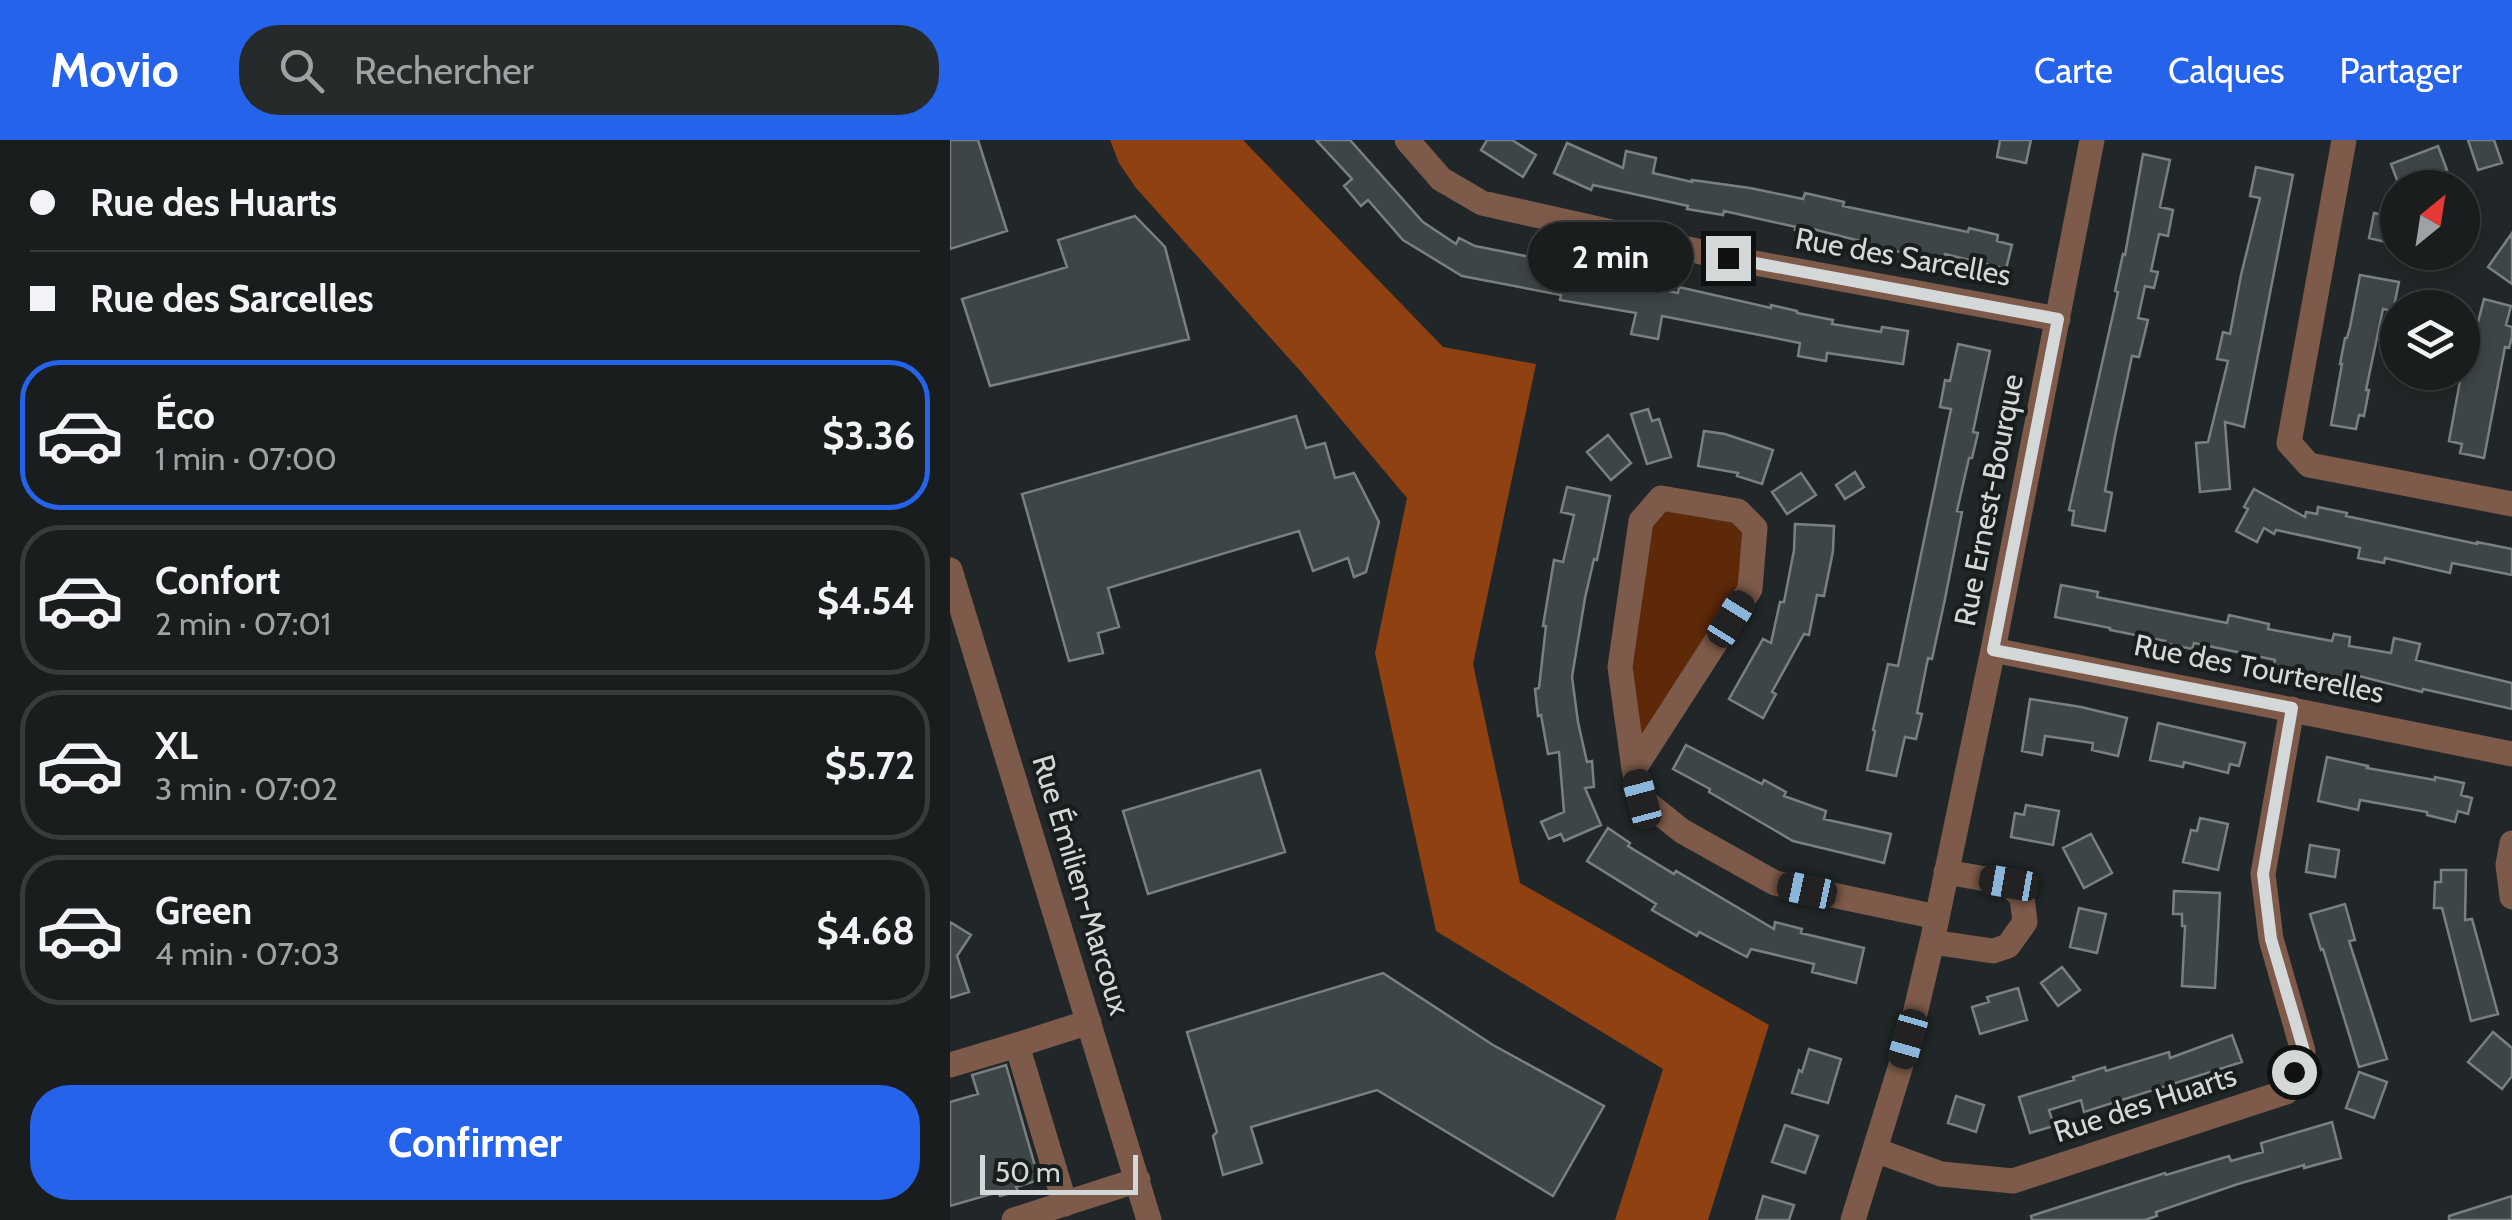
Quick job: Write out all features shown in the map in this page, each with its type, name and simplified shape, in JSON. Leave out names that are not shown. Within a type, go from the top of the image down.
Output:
[{"type":"street","name":"Rue des Sarcelles","points":[[1407,140],[1441,179],[1482,203],[1728,258],[2058,319]]},
{"type":"street","name":"Rue Ernest-Bourque","points":[[1853,1220],[1908,1039],[1935,930],[2092,140]]},
{"type":"street","points":[[2344,140],[2289,443],[2310,465],[2512,504]]},
{"type":"street","points":[[1634,769],[1750,588],[1755,528],[1738,511],[1660,498],[1641,521],[1620,667],[1634,769],[1642,799],[1682,831],[1775,883],[1993,951],[2008,946],[2025,922],[2022,898],[2009,883],[1946,872]]},
{"type":"street","name":"Rue Émilien-Marcoux","points":[[950,570],[1149,1220]]},
{"type":"street","name":"Rue des Tourterelles","points":[[1993,650],[2512,754]]},
{"type":"street","name":"Rue des Huarts","points":[[1875,1150],[1941,1174],[2013,1181],[2286,1092],[2304,1051],[2271,939],[2263,874],[2292,708]]},
{"type":"street","points":[[2512,843],[2508,865],[2512,897]]},
{"type":"street","points":[[950,1065],[1089,1022]]},
{"type":"street","points":[[1017,1045],[1065,1204]]},
{"type":"street","points":[[1014,1220],[1138,1180]]},
{"type":"shaded area","points":[[1110,140],[1243,140],[1443,347],[1536,364],[1473,664],[1520,883],[1769,1025],[1708,1220],[1615,1220],[1663,1069],[1436,931],[1375,653],[1407,498],[1303,374],[1136,188],[1119,163]]},
{"type":"shaded area","points":[[1661,498],[1755,528],[1750,589],[1634,769],[1620,667],[1641,521]]},
{"type":"building","points":[[950,140],[978,140],[1007,231],[950,249]]},
{"type":"building","points":[[1316,140],[1350,140],[1423,222],[1456,244],[1459,238],[1475,246],[1581,267],[1580,272],[1593,276],[1678,293],[1679,287],[1771,305],[1833,320],[1832,324],[1881,332],[1882,327],[1908,331],[1903,364],[1827,353],[1826,361],[1798,356],[1800,343],[1662,316],[1658,339],[1631,334],[1636,313],[1560,300],[1561,295],[1462,276],[1403,240],[1368,200],[1361,206],[1344,186],[1352,179]]},
{"type":"building","points":[[1487,140],[1512,140],[1536,155],[1523,177],[1481,150]]},
{"type":"building","points":[[2000,140],[2031,140],[2026,163],[1997,157]]},
{"type":"building","points":[[2468,140],[2494,140],[2502,163],[2478,170]]},
{"type":"building","points":[[1567,143],[1623,168],[1626,151],[1656,158],[1653,173],[1692,182],[1803,199],[1805,193],[1844,202],[1843,206],[1998,235],[1997,241],[2012,245],[2006,269],[1945,254],[1944,259],[1864,246],[1864,242],[1813,229],[1812,235],[1795,230],[1796,227],[1724,211],[1723,215],[1687,209],[1688,206],[1593,185],[1591,190],[1554,173]]},
{"type":"building","points":[[2438,146],[2447,170],[2393,170],[2391,164]]},
{"type":"building","points":[[2143,154],[2170,160],[2160,207],[2173,210],[2168,236],[2159,234],[2151,271],[2158,272],[2154,288],[2145,286],[2138,318],[2148,320],[2139,357],[2132,356],[2115,436],[2105,491],[2112,493],[2105,531],[2072,525],[2074,511],[2069,510],[2118,292],[2115,291]]},
{"type":"building","points":[[2256,167],[2293,175],[2244,427],[2225,422],[2230,489],[2200,492],[2196,443],[2208,442],[2228,361],[2217,359],[2223,332],[2230,334],[2260,198],[2250,196]]},
{"type":"building","points":[[2374,213],[2380,214],[2380,241],[2369,238]]},
{"type":"building","points":[[1135,216],[1165,247],[1189,339],[990,386],[962,299],[1067,267],[1058,240]]},
{"type":"building","points":[[2512,233],[2512,284],[2488,267]]},
{"type":"building","points":[[2360,275],[2399,282],[2397,290],[2380,290],[2380,323],[2369,390],[2364,416],[2359,415],[2356,429],[2331,425]]},
{"type":"building","points":[[2484,299],[2511,306],[2506,325],[2512,327],[2512,337],[2509,348],[2505,347],[2484,458],[2460,453],[2462,444],[2449,441],[2458,390],[2480,390],[2480,314]]},
{"type":"building","points":[[1958,344],[1990,351],[1973,432],[1978,433],[1957,511],[1962,512],[1945,599],[1917,713],[1922,714],[1916,739],[1905,737],[1896,776],[1867,770],[1888,664],[1898,666],[1951,409],[1940,407],[1945,380],[1950,381]]},
{"type":"building","points":[[1648,409],[1652,421],[1659,419],[1671,457],[1647,464],[1631,414]]},
{"type":"building","points":[[1296,416],[1306,448],[1325,443],[1335,478],[1354,473],[1379,522],[1366,572],[1354,577],[1348,558],[1313,571],[1299,531],[1108,588],[1119,627],[1098,633],[1103,653],[1069,661],[1022,494]]},
{"type":"building","points":[[1704,431],[1773,450],[1762,484],[1737,476],[1738,473],[1698,466]]},
{"type":"building","points":[[1608,435],[1631,463],[1611,480],[1587,452]]},
{"type":"building","points":[[1855,472],[1864,487],[1845,499],[1836,485]]},
{"type":"building","points":[[1801,473],[1816,495],[1787,514],[1772,492]]},
{"type":"building","points":[[1567,487],[1610,496],[1585,598],[1572,677],[1587,762],[1592,761],[1594,787],[1585,788],[1601,825],[1564,841],[1561,834],[1549,839],[1541,822],[1564,812],[1559,752],[1548,754],[1535,689],[1539,688],[1543,626],[1554,560],[1563,562],[1574,515],[1561,512]]},
{"type":"building","points":[[2254,489],[2305,517],[2306,512],[2317,514],[2318,507],[2512,549],[2512,575],[2452,563],[2450,573],[2385,558],[2384,563],[2358,558],[2360,548],[2276,530],[2274,534],[2264,528],[2257,542],[2236,531]]},
{"type":"building","points":[[1795,524],[1834,526],[1833,551],[1824,596],[1817,595],[1809,635],[1804,634],[1772,692],[1776,694],[1763,718],[1729,699],[1763,639],[1771,643],[1780,602],[1784,602]]},
{"type":"building","points":[[2061,585],[2098,592],[2097,597],[2227,623],[2229,615],[2269,624],[2268,629],[2332,641],[2334,634],[2350,637],[2349,646],[2391,653],[2394,638],[2420,644],[2416,660],[2512,683],[2512,709],[2359,676],[2358,681],[2274,665],[2275,660],[2194,643],[2192,649],[2055,617]]},
{"type":"building","points":[[2030,699],[2127,718],[2118,756],[2092,750],[2093,743],[2045,736],[2042,755],[2022,751]]},
{"type":"building","points":[[2158,723],[2245,743],[2239,766],[2230,764],[2228,773],[2184,762],[2183,767],[2150,760]]},
{"type":"building","points":[[1686,745],[1762,784],[1764,780],[1786,792],[1784,796],[1826,811],[1824,819],[1891,834],[1884,863],[1793,841],[1709,792],[1710,789],[1673,769]]},
{"type":"building","points":[[2327,757],[2367,768],[2464,783],[2461,795],[2472,798],[2468,814],[2458,811],[2455,822],[2427,812],[2360,800],[2358,810],[2318,801]]},
{"type":"building","points":[[1260,770],[1285,852],[1148,894],[1123,811]]},
{"type":"building","points":[[2026,805],[2059,811],[2053,845],[2011,837],[2015,813],[2024,815]]},
{"type":"building","points":[[2200,818],[2228,824],[2218,870],[2183,862],[2191,830],[2197,831]]},
{"type":"building","points":[[1608,828],[1630,843],[1628,846],[1674,874],[1676,871],[1774,929],[1775,922],[1802,929],[1801,933],[1864,948],[1856,983],[1812,972],[1814,964],[1751,949],[1747,957],[1699,932],[1697,936],[1652,910],[1656,904],[1587,861]]},
{"type":"building","points":[[2091,834],[2112,873],[2084,888],[2063,848]]},
{"type":"building","points":[[2310,845],[2339,850],[2335,877],[2306,872]]},
{"type":"building","points":[[2441,870],[2466,870],[2465,920],[2472,919],[2498,1014],[2471,1021],[2442,908],[2434,908],[2435,882],[2441,882]]},
{"type":"building","points":[[2174,891],[2220,893],[2215,988],[2182,986],[2185,926],[2182,914],[2173,914]]},
{"type":"building","points":[[2345,904],[2355,940],[2349,941],[2387,1059],[2359,1067],[2310,914]]},
{"type":"building","points":[[2079,908],[2106,914],[2097,953],[2070,947]]},
{"type":"building","points":[[950,922],[971,935],[957,956],[969,992],[950,998]]},
{"type":"building","points":[[2062,967],[2080,990],[2058,1006],[2041,983]]},
{"type":"building","points":[[1383,973],[1493,1045],[1604,1106],[1553,1196],[1377,1090],[1251,1127],[1262,1163],[1223,1175],[1213,1136],[1217,1132],[1187,1032]]},
{"type":"building","points":[[2018,988],[2027,1020],[1980,1034],[1972,1007],[1989,1002],[1987,997]]},
{"type":"building","points":[[2493,1032],[2512,1048],[2512,1076],[2502,1089],[2468,1062]]},
{"type":"building","points":[[2232,1035],[2242,1062],[2084,1112],[2081,1100],[2049,1110],[2054,1126],[2030,1133],[2019,1097],[2105,1067],[2106,1071],[2169,1052],[2170,1058]]},
{"type":"building","points":[[1809,1049],[1841,1059],[1828,1103],[1792,1093]]},
{"type":"building","points":[[1006,1065],[1039,1180],[1016,1187],[1018,1191],[1000,1196],[998,1192],[950,1206],[950,1102],[978,1094],[972,1075]]},
{"type":"building","points":[[2359,1072],[2387,1082],[2374,1118],[2346,1108]]},
{"type":"building","points":[[1956,1096],[1984,1105],[1976,1132],[1948,1123]]},
{"type":"building","points":[[2332,1122],[2341,1158],[2238,1184],[2156,1212],[2157,1216],[2145,1220],[2032,1220],[2031,1216],[2165,1173],[2229,1156],[2231,1161],[2263,1152],[2261,1143]]},
{"type":"building","points":[[1785,1125],[1818,1136],[1805,1173],[1772,1162]]},
{"type":"building","points":[[1763,1196],[1794,1205],[1789,1220],[1756,1220]]},
{"type":"building","points":[[2512,1196],[2512,1220],[2449,1220],[2449,1216]]},
{"type":"route","points":[[1728,258],[2058,319],[1993,650],[2292,708],[2263,874],[2271,939],[2304,1051],[2294,1072]]}]
